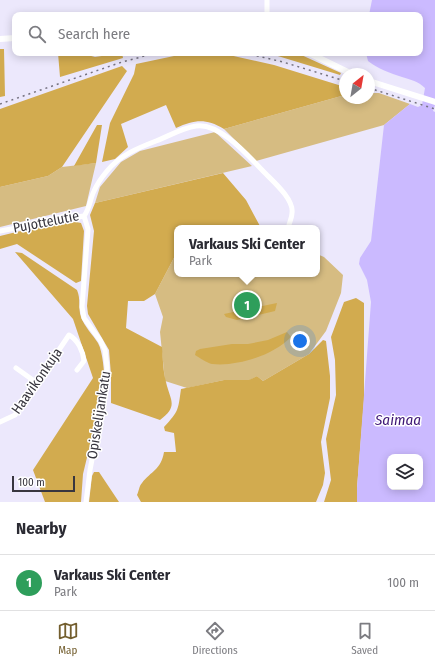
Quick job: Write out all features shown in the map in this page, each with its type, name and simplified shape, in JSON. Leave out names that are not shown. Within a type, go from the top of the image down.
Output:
[{"type":"street","points":[[267,0],[268,12]]},
{"type":"street","points":[[0,39],[12,38]]},
{"type":"street","points":[[315,56],[340,68]]},
{"type":"street","points":[[375,83],[435,102]]},
{"type":"street","name":"Pujottelutie","points":[[0,230],[84,216],[89,208],[96,186],[116,161],[134,150],[195,126],[203,125],[220,132],[268,176],[290,200],[292,212],[289,225]]},
{"type":"street","name":"Opiskelijankatu","points":[[84,216],[88,229],[82,308],[84,318],[100,340],[105,350],[107,374],[105,394],[90,470],[86,502]]},
{"type":"street","name":"Haavikonkuja","points":[[0,422],[15,415],[69,335],[77,341],[84,361],[77,370]]},
{"type":"street","points":[[16,368],[36,384]]},
{"type":"shaded area","points":[[0,49],[4,49],[5,96],[0,97]]},
{"type":"shaded area","points":[[58,56],[123,56],[123,58],[60,77]]},
{"type":"shaded area","points":[[174,56],[234,56],[274,65],[339,85],[339,97],[224,129],[211,123],[200,121],[176,128],[166,105],[121,124],[128,147],[115,159],[102,162],[110,123],[134,74],[136,64]]},
{"type":"shaded area","points":[[278,56],[304,56],[339,72],[339,75]]},
{"type":"shaded area","points":[[122,66],[127,71],[62,167],[48,176],[0,187],[0,109]]},
{"type":"shaded area","points":[[375,93],[379,93],[410,104],[384,125],[256,161],[224,129],[339,97],[339,104],[375,104]]},
{"type":"shaded area","points":[[97,125],[102,125],[96,163],[74,166]]},
{"type":"shaded area","points":[[215,132],[252,166],[95,203],[100,187],[121,162],[140,151]]},
{"type":"shaded area","points":[[96,163],[86,206],[0,227],[0,187],[48,176],[62,167]]},
{"type":"shaded area","points":[[223,173],[246,200],[259,225],[174,225],[174,258],[155,294],[144,301],[128,301],[126,328],[162,347],[164,374],[172,402],[170,411],[160,420],[111,403],[109,350],[88,314],[87,306],[94,231],[90,215],[95,203]]},
{"type":"shaded area","points":[[76,222],[81,223],[84,231],[81,281],[76,283],[17,244],[0,249],[0,236],[45,225]]},
{"type":"shaded area","points":[[15,252],[22,253],[77,290],[82,320],[98,343],[101,352],[105,383],[83,474],[81,502],[45,502],[33,470],[93,378],[73,319]]},
{"type":"shaded area","points":[[320,255],[324,257],[343,275],[341,293],[326,331],[309,354],[263,381],[257,376],[250,380],[224,380],[187,388],[165,381],[160,332],[163,317],[155,294],[174,258],[174,277],[320,277]]},
{"type":"shaded area","points":[[356,298],[364,303],[364,400],[357,502],[324,502],[331,480],[326,439],[336,395],[335,360],[331,337],[344,302]]},
{"type":"shaded area","points":[[277,303],[275,311],[237,320],[226,317],[224,314]]},
{"type":"shaded area","points":[[287,332],[291,337],[284,343],[265,354],[244,362],[232,364],[212,364],[195,355],[196,351],[200,349],[232,344],[248,344],[268,340]]},
{"type":"shaded area","points":[[323,340],[326,341],[330,376],[330,398],[321,442],[325,473],[323,485],[316,502],[141,502],[137,495],[141,484],[161,463],[164,452],[176,452],[174,433],[165,431],[164,427],[177,410],[181,389],[224,380],[249,380],[257,376],[263,381],[309,354]]},
{"type":"shaded area","points":[[94,472],[99,472],[119,502],[89,502],[92,476]]},
{"type":"water","name":"Saimaa","points":[[372,0],[435,0],[435,105],[433,111],[435,112],[435,502],[357,502],[371,302],[367,280],[359,264],[360,258],[371,241],[384,125],[410,104],[418,107],[422,105],[425,88],[414,81],[376,66],[368,61],[367,56],[423,56],[423,12],[370,12]]},
{"type":"railway","points":[[0,104],[122,62],[145,56]]},
{"type":"railway","points":[[258,56],[339,79]]},
{"type":"railway","points":[[375,90],[435,109]]},
{"type":"place","name":"Varkaus Ski Center","points":[[247,305]]}]
